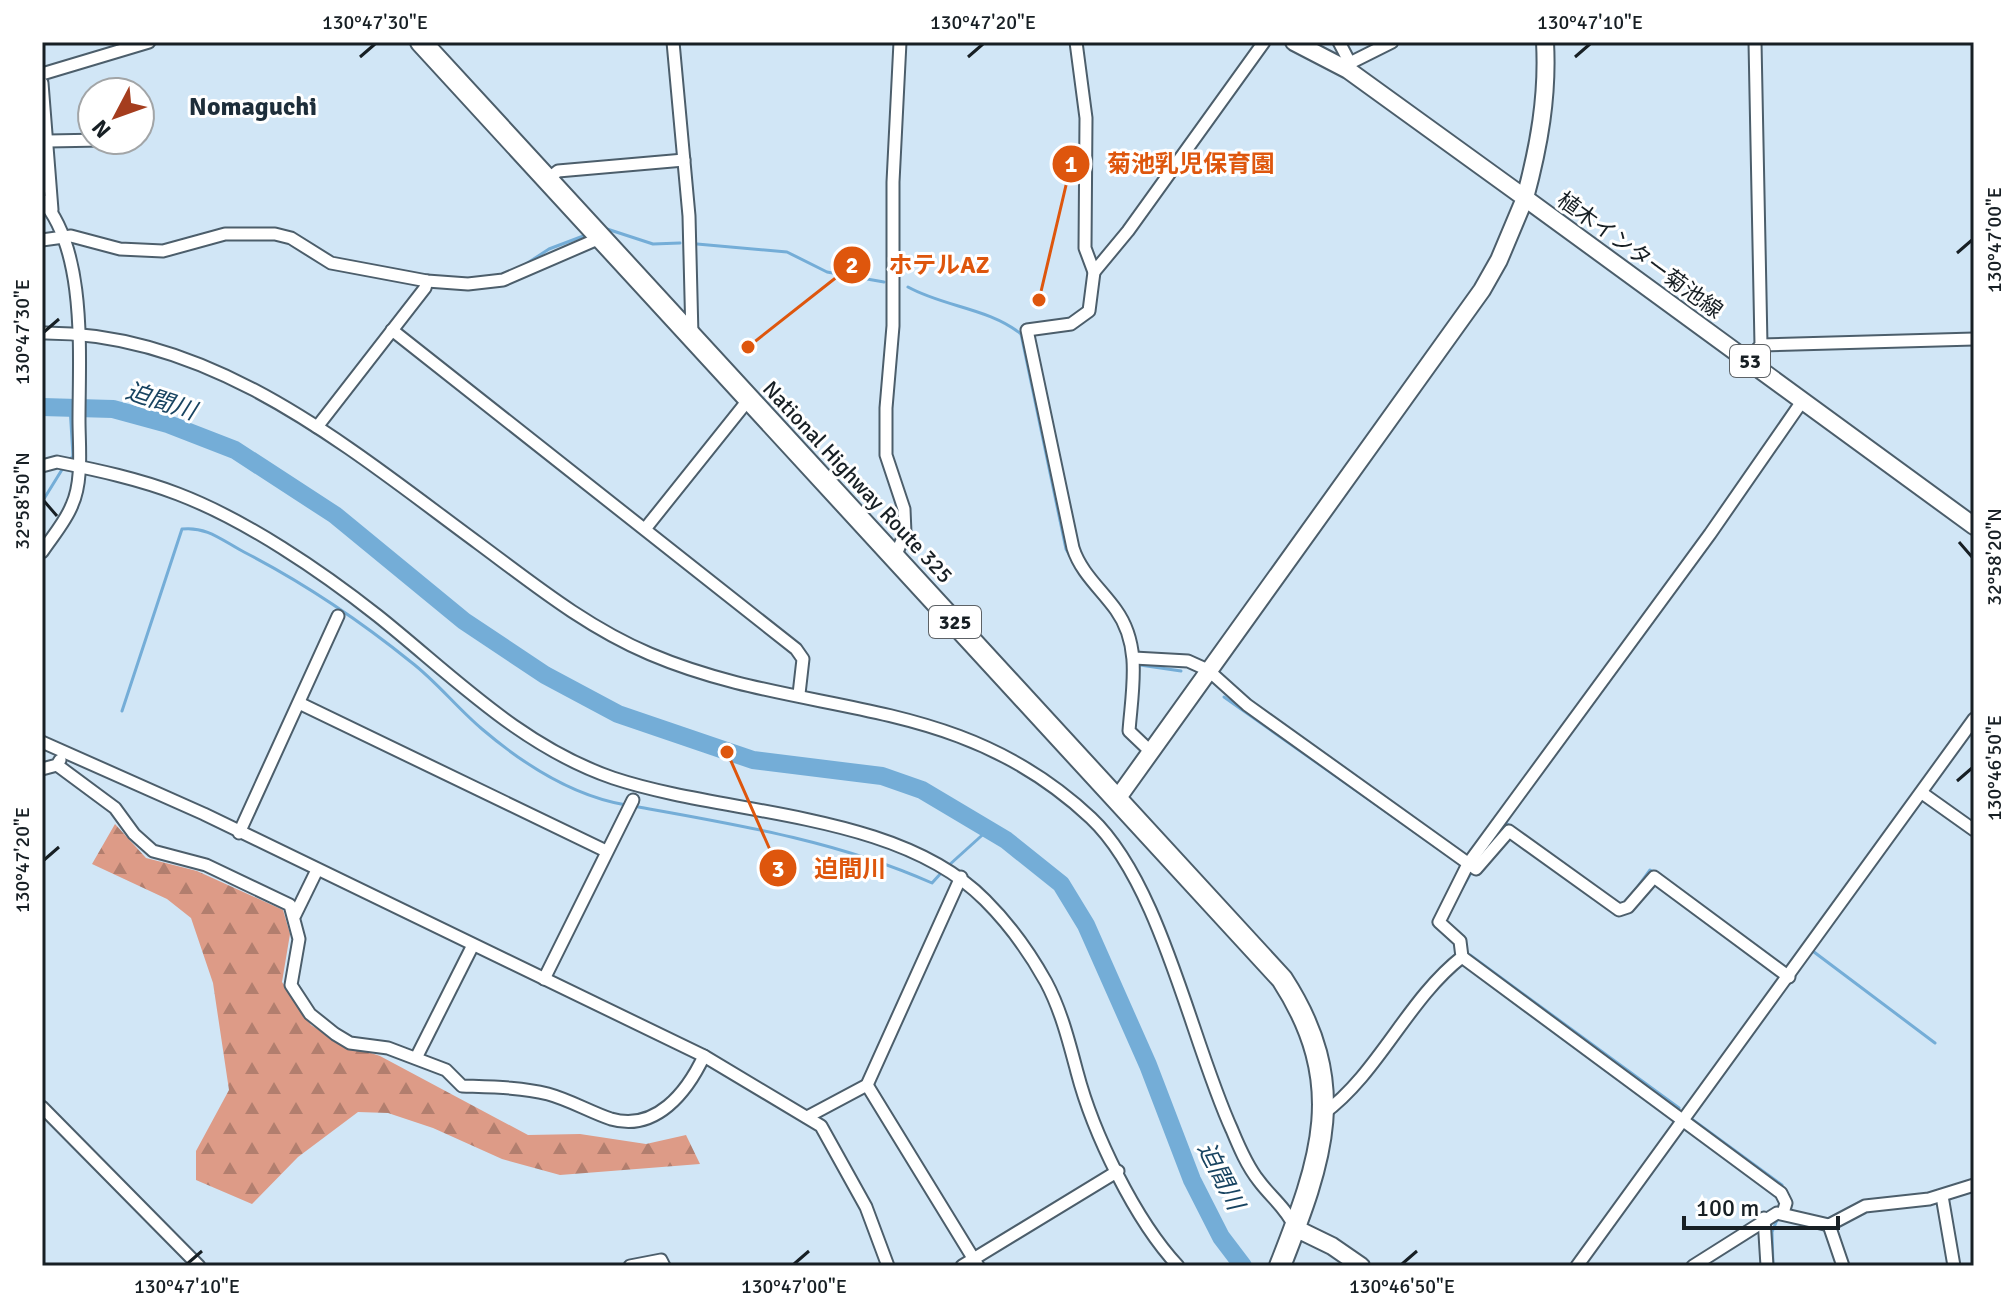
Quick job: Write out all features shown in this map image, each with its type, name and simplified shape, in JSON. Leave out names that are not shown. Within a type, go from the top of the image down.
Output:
[{"type":"highway","name":"National Highway Route 325","points":[[421,42],[1282,979],[1302,1012],[1316,1048],[1323,1114],[1315,1174],[1280,1266]]},
{"type":"street","points":[[42,74],[111,47],[149,42]]},
{"type":"street","points":[[673,42],[684,160],[692,336]]},
{"type":"street","points":[[895,557],[905,533],[904,509],[886,455],[886,408],[894,297],[893,182],[900,42]]},
{"type":"street","points":[[1076,42],[1086,118],[1085,248],[1094,272],[1089,311],[1085,317],[1071,324],[1027,330],[1076,557],[1124,622],[1134,658],[1129,731],[1150,751]]},
{"type":"street","points":[[1094,272],[1128,231],[1264,42]]},
{"type":"street","points":[[1117,799],[1482,290],[1506,247],[1525,198],[1349,66],[1294,42]]},
{"type":"street","points":[[1339,42],[1349,66]]},
{"type":"street","points":[[1349,66],[1392,42]]},
{"type":"street","name":"植木インター菊池線","points":[[1545,42],[1547,77],[1541,134],[1525,198],[1974,526]]},
{"type":"street","points":[[1747,360],[1761,345],[1755,42]]},
{"type":"street","points":[[42,83],[48,141],[48,191],[75,293],[79,466],[73,505],[42,552]]},
{"type":"street","points":[[48,141],[76,140]]},
{"type":"street","points":[[547,180],[558,171],[684,160]]},
{"type":"street","points":[[42,200],[52,211]]},
{"type":"street","points":[[42,240],[62,236],[120,249],[163,251],[225,234],[275,234],[298,241],[322,260],[427,281],[468,284],[503,280],[600,238]]},
{"type":"street","points":[[317,427],[427,281]]},
{"type":"street","points":[[392,330],[796,649],[803,659],[799,694]]},
{"type":"street","points":[[42,333],[78,335],[166,354],[248,384],[317,427],[603,631],[696,672],[898,715],[959,735],[1039,777],[1100,827],[1120,854],[1141,893],[1232,1130],[1254,1174],[1290,1216],[1295,1228],[1332,1246],[1361,1266]]},
{"type":"street","points":[[1761,345],[1974,339]]},
{"type":"street","points":[[645,529],[749,399]]},
{"type":"street","points":[[1783,1213],[1786,1203],[1781,1193],[1462,957],[1460,941],[1439,922],[1468,864],[1710,534],[1803,400]]},
{"type":"street","points":[[42,466],[57,462],[79,466],[181,495],[294,557],[377,615],[504,720],[566,758],[641,785],[803,820],[889,843],[961,877],[1029,953],[1047,984],[1066,1030],[1080,1081],[1118,1171],[1149,1227],[1178,1266]]},
{"type":"street","points":[[239,833],[338,616]]},
{"type":"street","points":[[1134,658],[1181,660],[1208,670],[1247,705],[1468,864],[1479,868],[1509,831],[1619,910],[1628,907],[1654,877],[1789,977]]},
{"type":"street","points":[[299,703],[606,851]]},
{"type":"street","points":[[1577,1266],[1974,719]]},
{"type":"street","points":[[42,742],[704,1056],[807,1117],[821,1126],[853,1184],[888,1266]]},
{"type":"street","points":[[57,765],[63,752]]},
{"type":"street","points":[[42,769],[57,765]]},
{"type":"street","points":[[57,765],[115,808],[134,834],[153,851],[221,871],[290,905],[299,939],[291,985],[310,1014],[350,1043],[388,1048],[416,1058],[446,1070],[462,1086],[548,1094],[624,1122],[667,1109],[690,1082],[704,1056]]},
{"type":"street","points":[[1922,793],[1974,830]]},
{"type":"street","points":[[544,979],[633,800]]},
{"type":"street","points":[[295,915],[317,870]]},
{"type":"street","points":[[807,1117],[867,1085],[961,877]]},
{"type":"street","points":[[416,1058],[473,945]]},
{"type":"street","points":[[1323,1114],[1339,1102],[1394,1031],[1448,968],[1462,957]]},
{"type":"street","points":[[867,1085],[976,1262]]},
{"type":"street","points":[[42,1107],[199,1266]]},
{"type":"street","points":[[962,1266],[976,1262],[1118,1171]]},
{"type":"street","points":[[1693,1266],[1764,1218],[1783,1213],[1829,1225],[1865,1206],[1942,1196],[1974,1185]]},
{"type":"street","points":[[1942,1196],[1954,1266]]},
{"type":"street","points":[[1764,1218],[1767,1266]]},
{"type":"street","points":[[1829,1225],[1843,1266]]},
{"type":"street","points":[[630,1266],[661,1260],[664,1266]]},
{"type":"green space","points":[[115,824],[146,858],[197,871],[283,910],[290,934],[282,982],[311,1025],[338,1042],[380,1056],[528,1135],[580,1134],[646,1144],[686,1135],[700,1164],[560,1175],[502,1159],[433,1128],[388,1113],[358,1112],[298,1157],[252,1204],[196,1180],[196,1151],[229,1090],[213,983],[191,918],[167,899],[92,864]]},
{"type":"waterway","points":[[607,229],[653,244],[680,243]]},
{"type":"waterway","points":[[526,264],[549,249],[586,235]]},
{"type":"waterway","points":[[697,244],[787,252],[827,272],[884,282]]},
{"type":"waterway","points":[[908,287],[995,318],[1021,334],[1066,549],[1080,573]]},
{"type":"waterway","name":"迫間川","points":[[42,407],[113,409],[168,424],[235,450],[335,515],[464,621],[545,675],[618,714],[753,760],[882,776],[922,790],[1006,840],[1061,884],[1086,925],[1148,1065],[1192,1180],[1221,1237],[1243,1266]]},
{"type":"waterway","points":[[68,462],[73,456],[70,407]]},
{"type":"waterway","points":[[42,502],[63,468]]},
{"type":"waterway","points":[[122,711],[182,529],[199,530],[214,535],[287,576],[351,617],[420,670],[482,729],[532,766],[587,794],[626,805]]},
{"type":"waterway","points":[[1140,665],[1181,671]]},
{"type":"waterway","points":[[1224,697],[1460,864]]},
{"type":"waterway","points":[[633,806],[823,845],[932,883],[942,872]]},
{"type":"waterway","points":[[1491,844],[1506,823],[1511,827]]},
{"type":"waterway","points":[[948,866],[989,829]]},
{"type":"waterway","points":[[1634,892],[1650,870],[1654,872]]},
{"type":"waterway","points":[[1457,897],[1471,873]]},
{"type":"waterway","points":[[1440,929],[1457,945]]},
{"type":"waterway","points":[[1814,952],[1935,1043]]},
{"type":"waterway","points":[[1470,955],[1679,1108]]},
{"type":"waterway","points":[[1693,1120],[1782,1185]]},
{"type":"waterway","points":[[1773,1266],[1772,1232],[1777,1220]]},
{"type":"place","name":"菊池乳児保育園","points":[[1039,300]]},
{"type":"place","name":"ホテルAZ","points":[[748,347]]},
{"type":"place","name":"迫間川","points":[[727,752]]},
{"type":"district","name":"Nomaguchi","points":[[253,107]]}]
